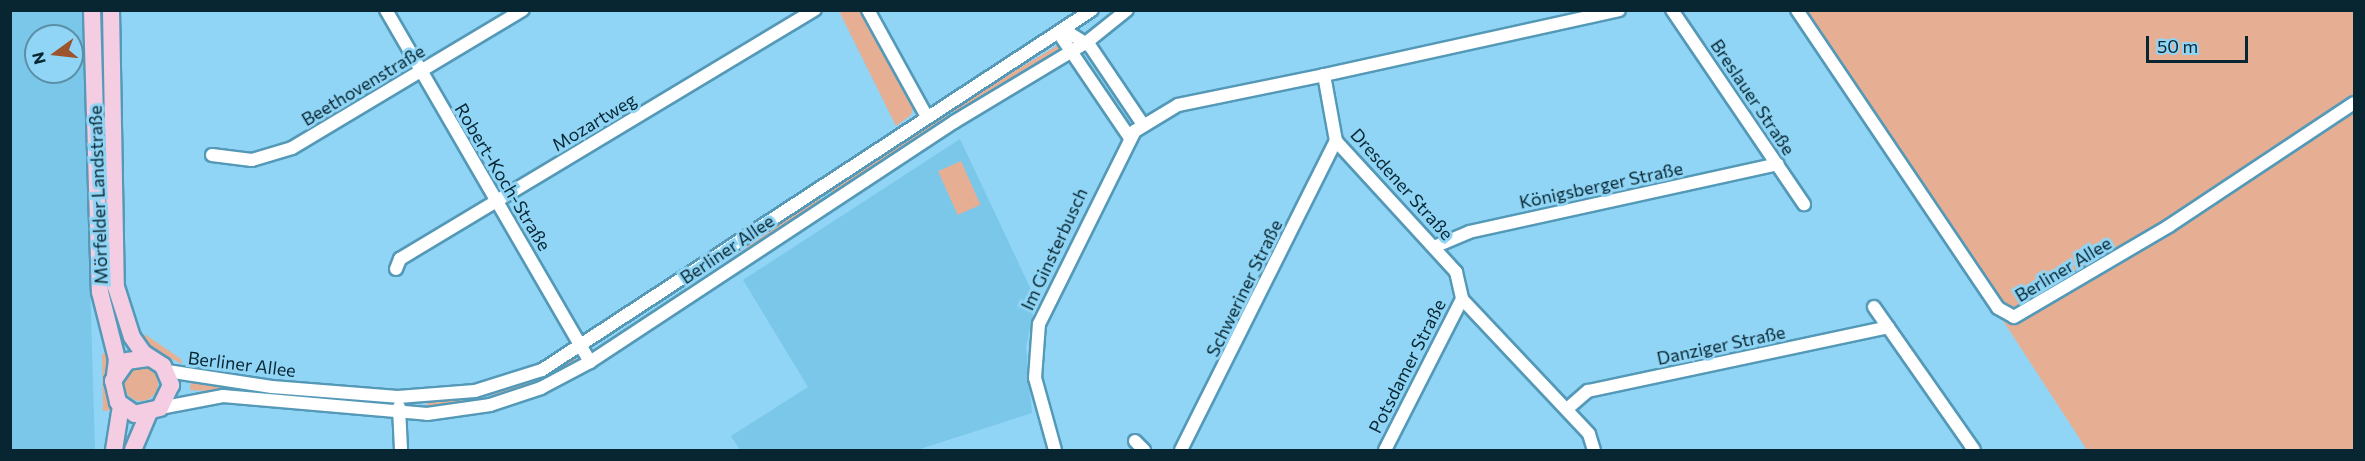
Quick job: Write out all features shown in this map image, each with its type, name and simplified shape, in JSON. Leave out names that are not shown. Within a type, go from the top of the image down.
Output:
[{"type":"main road","name":"Mörfelder Landstraße","points":[[92,10],[100,292],[117,358],[115,376],[121,406],[114,450]]},
{"type":"main road","name":"Mörfelder Landstraße","points":[[111,10],[116,287],[127,325],[148,358],[167,371]]},
{"type":"main road","points":[[115,376],[129,360],[148,358]]},
{"type":"main road","points":[[133,450],[154,411],[171,389],[167,371]]},
{"type":"main road","points":[[121,406],[154,411]]},
{"type":"street","name":"Robert-Koch-Straße","points":[[386,10],[590,362]]},
{"type":"street","name":"Beethovenstraße","points":[[212,155],[252,160],[279,154],[523,10]]},
{"type":"street","name":"Mozartweg","points":[[396,269],[400,259],[816,10]]},
{"type":"street","points":[[868,10],[927,117]]},
{"type":"street","name":"Berliner Allee","points":[[167,371],[314,390],[398,397],[475,391],[542,370],[927,117],[1063,33],[1092,10]]},
{"type":"street","name":"Berliner Allee","points":[[154,411],[223,396],[399,414],[490,405],[541,388],[590,362],[1087,42],[1127,10]]},
{"type":"street","points":[[1063,33],[1087,42],[1142,123],[1178,105],[1619,10]]},
{"type":"street","name":"Breslauer Straße","points":[[1672,10],[1804,204]]},
{"type":"street","name":"Berliner Allee","points":[[1797,10],[1998,308],[2014,317],[2169,226],[2355,103]]},
{"type":"street","points":[[1063,33],[1071,51],[1130,138]]},
{"type":"street","name":"Dresdener Straße","points":[[1324,75],[1336,141],[1456,272],[1462,299],[1589,434],[1594,450]]},
{"type":"street","name":"Im Ginsterbusch","points":[[1055,450],[1036,387],[1039,324],[1130,138],[1142,123]]},
{"type":"street","name":"Schweriner Straße","points":[[1181,450],[1336,141]]},
{"type":"street","name":"Königsberger Straße","points":[[1434,247],[1469,232],[1778,164]]},
{"type":"street","name":"Potsdamer Straße","points":[[1385,450],[1462,299]]},
{"type":"street","points":[[1874,307],[1974,450]]},
{"type":"street","name":"Danziger Straße","points":[[1567,409],[1588,391],[1888,327]]},
{"type":"street","name":"Berliner Allee","points":[[311,404],[314,390]]},
{"type":"street","points":[[398,397],[401,450]]},
{"type":"shaded area","points":[[10,11],[82,11],[82,24],[24,24],[24,84],[84,84],[84,79],[95,450],[11,450]]},
{"type":"shaded area","points":[[97,11],[106,11],[106,168],[97,168]]},
{"type":"shaded area","points":[[839,11],[863,11],[914,105],[911,115],[896,126]]},
{"type":"shaded area","points":[[1802,11],[2354,11],[2354,450],[2087,450]]},
{"type":"shaded area","points":[[1060,44],[1063,51],[956,117],[951,109]]},
{"type":"shaded area","points":[[945,111],[950,121],[834,195],[830,190]]},
{"type":"shaded area","points":[[960,139],[1036,300],[1026,347],[1032,413],[917,450],[740,450],[731,436],[808,387],[743,280]]},
{"type":"shaded area","points":[[961,161],[981,205],[958,215],[938,171]]},
{"type":"shaded area","points":[[819,197],[823,204],[603,331],[599,324]]},
{"type":"shaded area","points":[[146,335],[181,359],[182,364],[149,347],[141,337]]},
{"type":"shaded area","points":[[109,351],[106,387],[113,410],[103,411],[102,354]]},
{"type":"shaded area","points":[[572,356],[579,362],[525,388],[427,408],[427,401],[462,398]]},
{"type":"shaded area","points":[[141,367],[153,372],[158,384],[153,396],[141,401],[129,396],[124,384],[129,372]]},
{"type":"shaded area","points":[[191,380],[257,389],[257,394],[190,390]]}]
